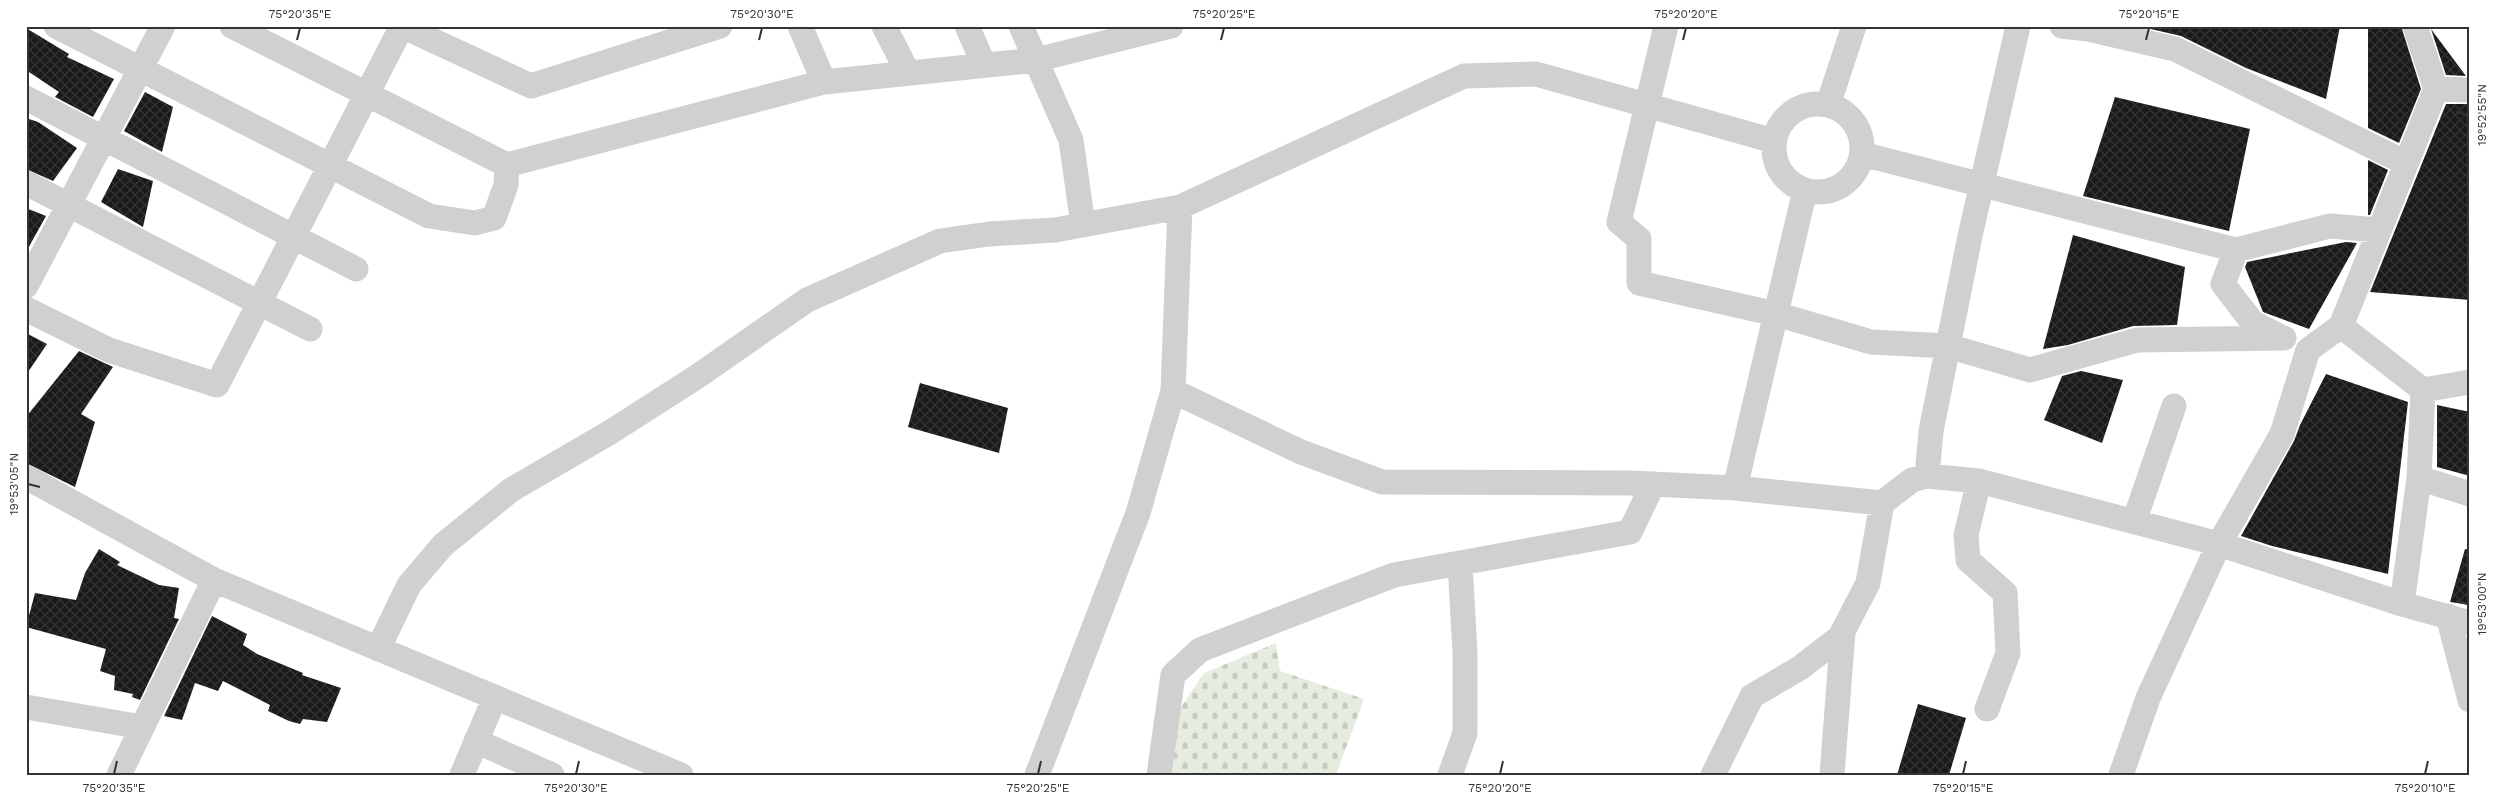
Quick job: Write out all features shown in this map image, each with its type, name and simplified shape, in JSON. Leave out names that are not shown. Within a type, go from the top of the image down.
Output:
[{"type":"street","points":[[56,26],[429,216],[476,222],[494,218],[506,185],[507,165]]},
{"type":"street","points":[[26,286],[163,26]]},
{"type":"street","points":[[232,26],[507,165],[824,82],[1036,60],[1171,26]]},
{"type":"street","points":[[26,309],[109,350],[217,385],[402,26],[531,86],[720,26]]},
{"type":"street","points":[[800,26],[824,82]]},
{"type":"street","points":[[884,26],[908,73]]},
{"type":"street","points":[[967,26],[984,65]]},
{"type":"street","points":[[1021,26],[1071,140],[1084,225]]},
{"type":"street","points":[[1666,26],[1619,222],[1639,238],[1639,283],[1776,314],[1871,342],[1948,346],[2030,370],[2137,340],[2284,338]]},
{"type":"street","points":[[1828,105],[1854,26]]},
{"type":"street","points":[[1926,476],[1930,431],[2018,26]]},
{"type":"street","points":[[2062,26],[2088,29],[2174,49],[2406,163]]},
{"type":"street","points":[[2121,775],[2148,698],[2219,544],[2282,434],[2308,350],[2341,326],[2436,89],[2414,26]]},
{"type":"street","points":[[378,649],[409,585],[443,545],[511,490],[609,433],[698,376],[807,300],[940,241],[990,234],[1055,230],[1180,207],[1464,76],[1536,74],[1774,141]]},
{"type":"street","points":[[2436,89],[2470,90]]},
{"type":"street","points":[[26,98],[356,269]]},
{"type":"street","points":[[1810,104],[1828,105],[1843,112],[1854,123],[1861,137],[1862,154],[1853,174],[1835,189],[1820,192],[1805,190],[1791,183],[1780,171],[1774,156],[1774,141],[1780,124],[1793,111],[1810,104]]},
{"type":"street","points":[[1862,154],[2236,250],[2330,226],[2378,230]]},
{"type":"street","points":[[26,183],[310,329]]},
{"type":"street","points":[[1735,488],[1805,190]]},
{"type":"street","points":[[1037,775],[1138,513],[1173,391],[1180,207]]},
{"type":"street","points":[[2236,250],[2223,284],[2252,323],[2308,350]]},
{"type":"street","points":[[2341,326],[2423,390],[2470,382]]},
{"type":"street","points":[[2402,604],[2419,478],[2423,390]]},
{"type":"street","points":[[1173,391],[1301,452],[1382,482],[1653,484],[1735,488],[1882,503]]},
{"type":"street","points":[[2134,522],[2174,406]]},
{"type":"street","points":[[1713,775],[1752,696],[1800,668],[1840,637],[1868,583],[1882,503],[1912,480],[1926,476],[1979,481],[2219,544],[2402,604],[2459,620],[2470,700]]},
{"type":"street","points":[[26,477],[214,580],[681,775]]},
{"type":"street","points":[[2419,478],[2470,494]]},
{"type":"street","points":[[1979,481],[1966,535],[1968,560],[2005,592],[2008,653],[1987,709]]},
{"type":"street","points":[[1159,775],[1173,675],[1200,650],[1394,575],[1630,532],[1653,484]]},
{"type":"street","points":[[1450,775],[1465,733],[1465,653],[1460,563]]},
{"type":"street","points":[[119,775],[214,580]]},
{"type":"street","points":[[1832,775],[1844,631]]},
{"type":"street","points":[[462,775],[494,697]]},
{"type":"street","points":[[26,707],[142,727]]},
{"type":"street","points":[[476,741],[552,775]]},
{"type":"green space","points":[[1276,643],[1280,671],[1364,699],[1336,775],[1172,775],[1179,710],[1204,673]]},
{"type":"building","points":[[2340,26],[2326,99],[2246,68],[2181,36],[2142,27]]},
{"type":"building","points":[[2368,26],[2401,26],[2421,89],[2399,143],[2368,128]]},
{"type":"building","points":[[26,28],[69,54],[67,57],[114,79],[93,117],[55,97],[59,92],[26,70]]},
{"type":"building","points":[[2431,29],[2466,76],[2446,75]]},
{"type":"building","points":[[145,92],[173,107],[162,152],[124,131]]},
{"type":"building","points":[[2115,97],[2250,129],[2229,231],[2083,196]]},
{"type":"building","points":[[2446,104],[2470,104],[2470,300],[2370,292]]},
{"type":"building","points":[[26,118],[38,122],[77,148],[53,181],[26,169]]},
{"type":"building","points":[[2368,160],[2388,170],[2370,215],[2368,215]]},
{"type":"building","points":[[118,169],[153,181],[143,227],[101,202]]},
{"type":"building","points":[[26,208],[46,216],[26,252]]},
{"type":"building","points":[[2073,235],[2185,267],[2177,325],[2133,326],[2068,345],[2043,349]]},
{"type":"building","points":[[2346,242],[2357,243],[2309,329],[2263,312],[2245,267],[2247,262]]},
{"type":"building","points":[[26,333],[47,344],[26,375]]},
{"type":"building","points":[[79,351],[113,367],[81,414],[95,422],[75,487],[26,463],[26,417]]},
{"type":"building","points":[[2081,371],[2123,380],[2102,443],[2044,420],[2062,376]]},
{"type":"building","points":[[2326,374],[2408,402],[2388,574],[2272,546],[2241,536],[2294,441]]},
{"type":"building","points":[[920,383],[1008,408],[999,453],[908,427]]},
{"type":"building","points":[[2437,405],[2470,412],[2470,476],[2437,467]]},
{"type":"building","points":[[99,549],[120,562],[117,565],[159,585],[179,588],[174,618],[179,619],[140,700],[132,697],[133,694],[114,690],[115,676],[100,671],[106,649],[26,627],[35,593],[76,600],[85,573]]},
{"type":"building","points":[[2465,549],[2470,550],[2470,605],[2450,602]]},
{"type":"building","points":[[212,616],[247,634],[243,645],[257,654],[303,673],[302,675],[341,688],[327,722],[303,719],[300,724],[289,721],[268,711],[270,705],[223,681],[218,691],[195,683],[182,720],[164,716]]},
{"type":"building","points":[[1918,704],[1966,718],[1949,775],[1897,775]]}]
